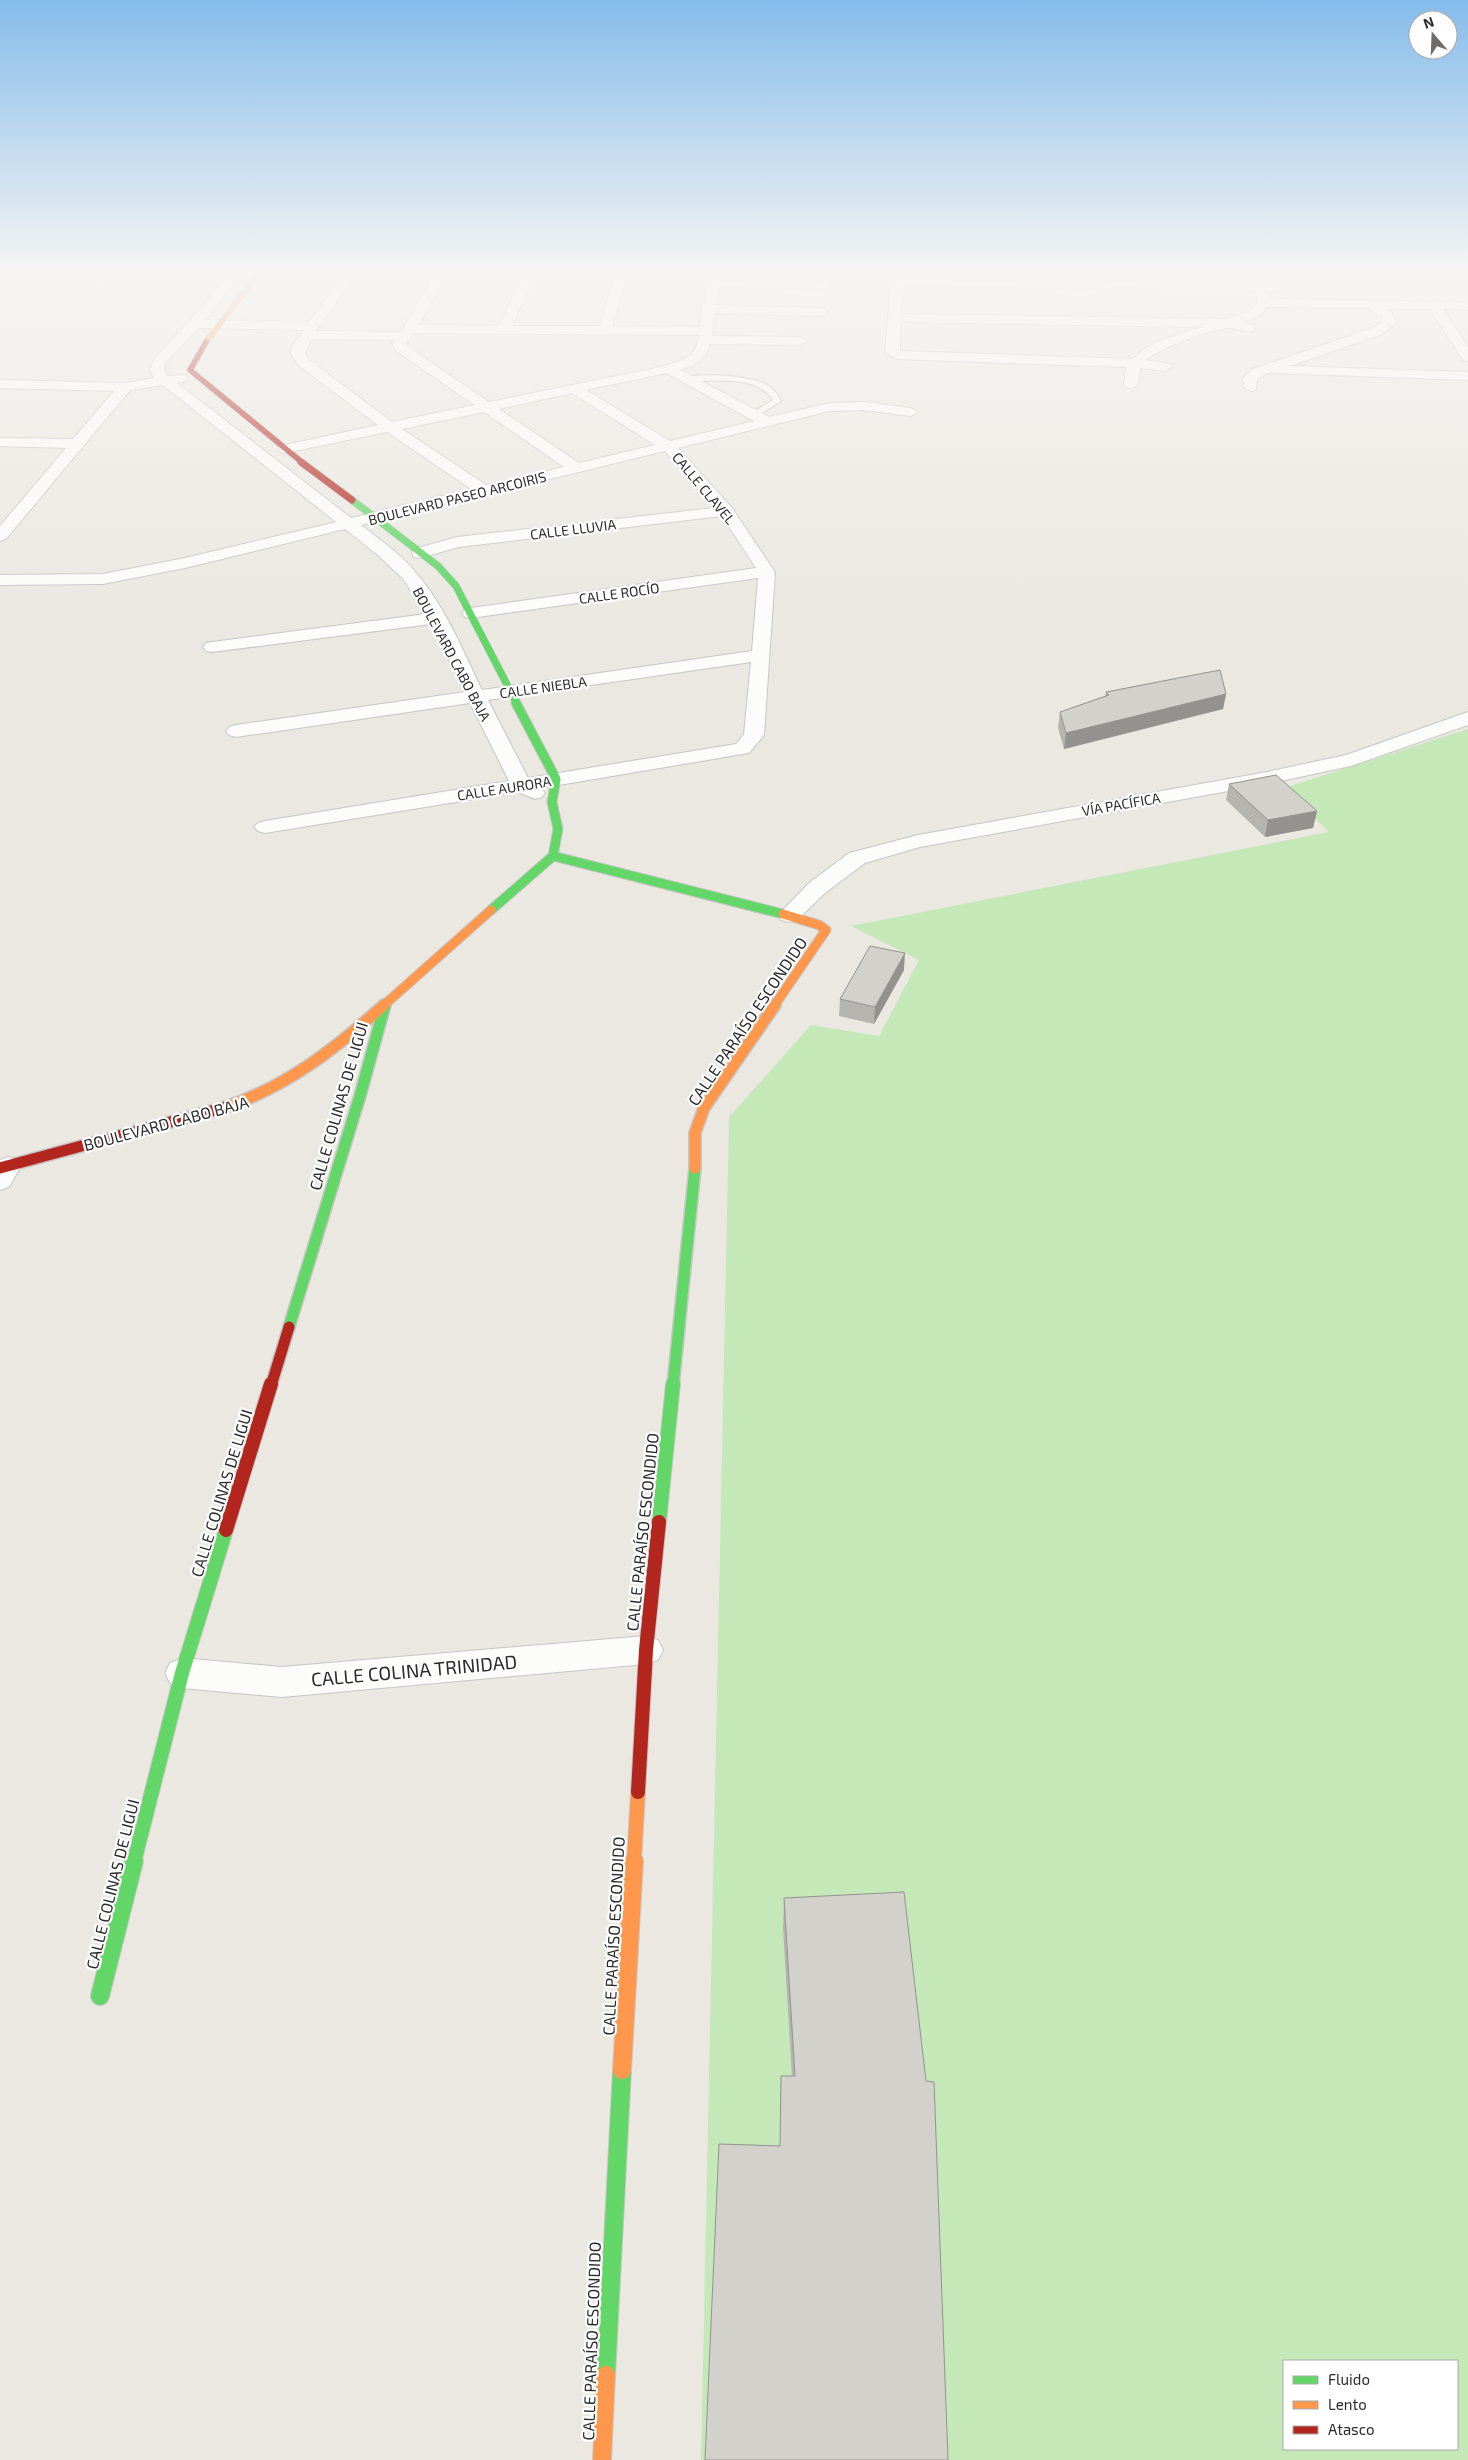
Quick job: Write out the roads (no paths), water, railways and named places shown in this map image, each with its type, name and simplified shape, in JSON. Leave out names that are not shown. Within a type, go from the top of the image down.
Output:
[{"type":"street","points":[[75,386],[133,386]]},
{"type":"street","name":"BOULEVARD CABO BAJA","points":[[172,386],[385,552],[410,576],[437,618],[521,785]]},
{"type":"street","name":"BOULEVARD CABO BAJA","points":[[209,386],[279,445],[420,553],[456,586],[556,779]]},
{"type":"street","points":[[334,386],[389,427],[484,491]]},
{"type":"street","points":[[455,386],[577,469]]},
{"type":"street","points":[[247,446],[279,445],[389,427],[584,386]]},
{"type":"street","points":[[700,386],[769,423]]},
{"type":"street","points":[[0,536],[125,387]]},
{"type":"street","name":"CALLE CLAVEL","points":[[573,388],[669,447],[726,511],[767,572]]},
{"type":"street","name":"BOULEVARD PASEO ARCOIRIS","points":[[0,580],[103,579],[185,563],[845,405],[911,412]]},
{"type":"street","points":[[0,442],[77,444]]},
{"type":"street","points":[[0,508],[23,509]]},
{"type":"street","name":"CALLE LLUVIA","points":[[420,553],[457,542],[726,511]]},
{"type":"street","points":[[761,656],[767,572]]},
{"type":"street","name":"CALLE ROCÍO","points":[[471,614],[767,572]]},
{"type":"street","points":[[212,647],[437,618]]},
{"type":"street","name":"CALLE NIEBLA","points":[[236,731],[761,656]]},
{"type":"street","name":"CALLE AURORA","points":[[266,827],[742,749],[754,735],[761,656]]},
{"type":"street","name":"VÍA PACÍFICA","points":[[789,915],[817,888],[857,858],[918,841],[1267,778],[1351,760],[1468,718]]},
{"type":"street","points":[[553,856],[558,829],[552,802],[556,779]]},
{"type":"street","points":[[521,785],[552,802]]},
{"type":"street","name":"BOULEVARD CABO BAJA","points":[[3,1172],[249,1101],[282,1085],[307,1068],[385,1004],[553,856]]},
{"type":"street","name":"CALLE PARAÍSO ESCONDIDO","points":[[553,856],[789,915],[823,927],[825,933],[704,1108],[694,1133],[695,1184],[646,1650],[609,2293],[602,2460]]},
{"type":"street","name":"CALLE COLINAS DE LIGUI","points":[[100,1996],[182,1673],[360,1096],[385,1004]]},
{"type":"street","name":"CALLE COLINA TRINIDAD","points":[[182,1673],[282,1682],[646,1650]]},
{"type":"lane","points":[[755,415],[777,401],[775,394],[762,386]]}]
